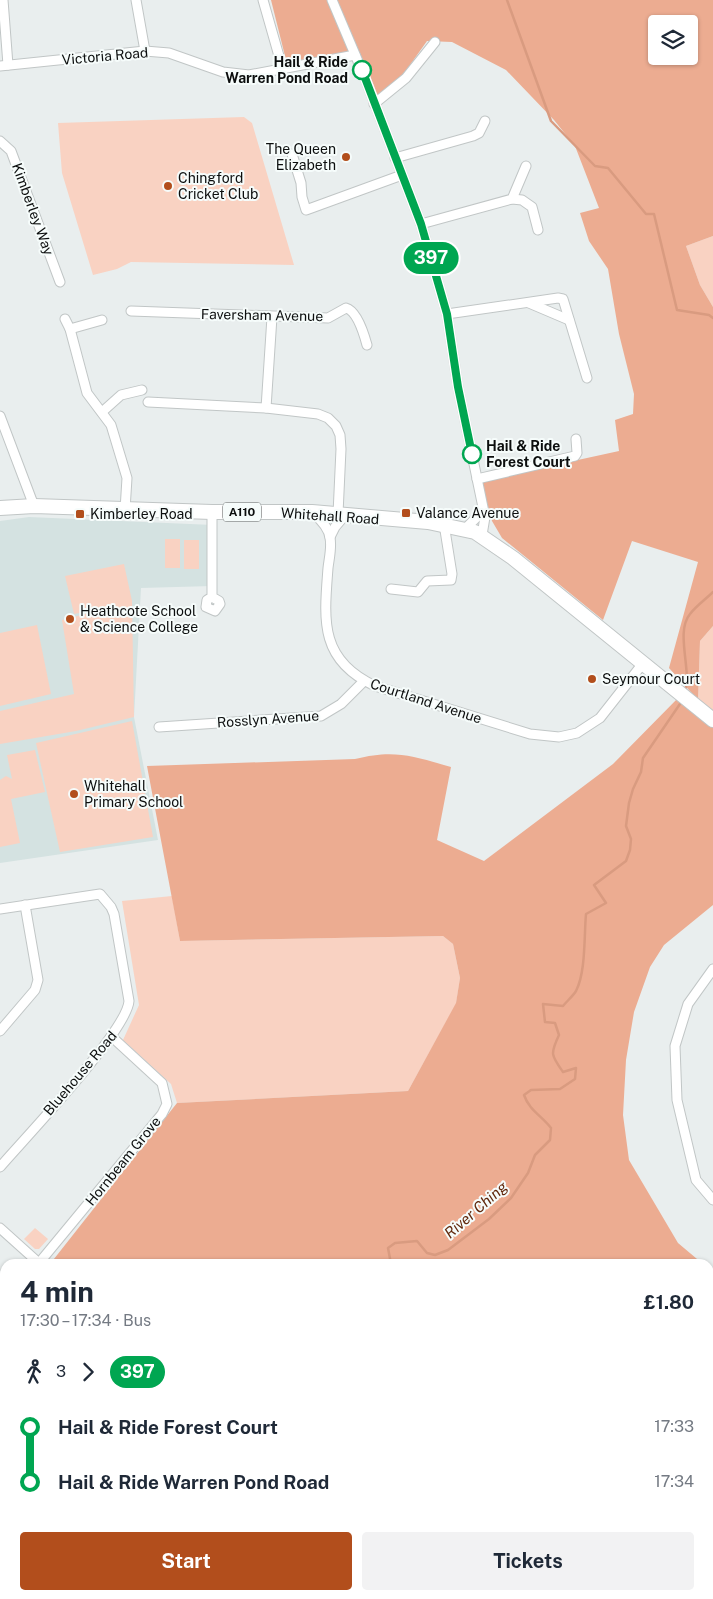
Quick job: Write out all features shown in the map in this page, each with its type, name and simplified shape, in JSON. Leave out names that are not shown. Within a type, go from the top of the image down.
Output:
[{"type":"main road","name":"Whitehall Road","points":[[0,508],[34,506],[212,512],[312,512],[444,524],[465,529],[482,535],[644,662],[713,720]]},
{"type":"street","points":[[3,0],[4,66]]},
{"type":"street","points":[[136,0],[145,51]]},
{"type":"street","points":[[263,0],[283,70]]},
{"type":"street","points":[[332,0],[421,224],[447,314],[458,387],[485,517],[482,535]]},
{"type":"street","points":[[374,104],[406,78],[435,42]]},
{"type":"street","name":"Victoria Road","points":[[4,66],[145,51],[176,55],[209,68],[235,75],[249,75],[355,55]]},
{"type":"street","points":[[395,158],[472,136],[479,133],[484,121]]},
{"type":"street","name":"Kimberley Way","points":[[0,141],[12,151],[60,282]]},
{"type":"street","points":[[292,154],[302,183],[302,196],[306,210],[402,176]]},
{"type":"street","points":[[512,199],[526,166]]},
{"type":"street","points":[[421,224],[512,199],[522,200],[532,207],[538,230]]},
{"type":"street","points":[[447,314],[558,298],[563,299],[587,378]]},
{"type":"street","points":[[529,303],[570,320]]},
{"type":"street","name":"Faversham Avenue","points":[[130,311],[328,318],[346,308],[349,309],[365,336],[367,345]]},
{"type":"street","points":[[266,408],[272,317]]},
{"type":"street","points":[[65,320],[70,330],[87,393],[111,425],[127,478],[125,510]]},
{"type":"street","points":[[70,330],[102,320]]},
{"type":"street","points":[[102,412],[121,395],[142,390]]},
{"type":"street","points":[[148,402],[266,408],[318,414],[328,418],[336,426],[341,449],[342,514],[330,537]]},
{"type":"street","points":[[0,416],[34,506]]},
{"type":"street","points":[[477,478],[576,456],[576,439]]},
{"type":"street","points":[[465,529],[484,511]]},
{"type":"street","points":[[212,512],[212,598]]},
{"type":"street","points":[[312,512],[322,521],[330,537]]},
{"type":"street","points":[[391,589],[418,592],[427,582],[451,580],[452,574],[444,524]]},
{"type":"street","name":"Courtland Avenue","points":[[330,537],[325,619],[327,634],[341,661],[364,681],[530,734],[559,737],[576,733],[600,718],[644,662]]},
{"type":"street","name":"Rosslyn Avenue","points":[[159,726],[321,716],[342,704],[364,681]]},
{"type":"street","name":"Bluehouse Road","points":[[0,909],[95,893],[100,894],[111,906],[129,1001],[125,1016],[112,1037],[0,1167]]},
{"type":"street","points":[[0,1031],[35,990],[38,980],[25,905]]},
{"type":"street","points":[[713,968],[688,1004],[675,1046],[677,1100],[696,1180],[713,1200]]},
{"type":"street","name":"Hornbeam Grove","points":[[43,1259],[162,1114],[167,1104],[162,1083],[112,1037]]},
{"type":"street","points":[[0,1228],[35,1259]]},
{"type":"shaded area","points":[[271,0],[713,0],[713,236],[686,246],[700,285],[713,307],[713,626],[700,641],[698,700],[669,668],[698,562],[632,541],[603,620],[502,538],[492,521],[481,481],[619,451],[615,420],[633,414],[634,394],[619,334],[608,269],[589,241],[580,213],[599,208],[575,146],[554,120],[506,70],[452,42],[427,41],[400,79],[374,101],[358,50],[287,64]]},
{"type":"shaded area","name":"Chingford Cricket Club","points":[[244,117],[252,123],[294,265],[131,262],[117,269],[93,275],[62,173],[58,123]]},
{"type":"shaded area","points":[[713,236],[713,307],[700,285],[686,246]]},
{"type":"shaded area","name":"Heathcote School & Science College","points":[[29,517],[213,525],[212,586],[141,588],[134,717],[158,840],[0,863],[0,521]]},
{"type":"shaded area","points":[[165,539],[180,539],[180,568],[165,568]]},
{"type":"shaded area","points":[[184,540],[199,540],[199,569],[184,569]]},
{"type":"shaded area","points":[[124,564],[132,601],[134,717],[76,731],[0,744],[0,711],[74,694],[62,620],[115,606],[74,614],[65,576]]},
{"type":"shaded area","points":[[37,625],[51,694],[0,706],[0,633]]},
{"type":"shaded area","points":[[713,626],[713,712],[698,700],[700,641]]},
{"type":"shaded area","points":[[679,697],[713,723],[713,905],[664,945],[650,967],[634,1012],[626,1060],[623,1115],[629,1160],[678,1243],[697,1259],[54,1259],[177,1103],[408,1091],[456,1003],[460,978],[453,944],[443,936],[180,941],[147,766],[355,759],[381,754],[403,755],[438,763],[451,767],[437,840],[484,861],[613,764]]},
{"type":"shaded area","name":"Whitehall Primary School","points":[[132,721],[153,837],[60,852],[36,743]]},
{"type":"shaded area","points":[[35,750],[45,792],[11,799],[20,843],[0,847],[0,780],[6,776],[12,779],[7,755]]},
{"type":"shaded area","points":[[172,896],[180,941],[443,936],[453,944],[460,978],[456,1004],[408,1091],[177,1103],[171,1084],[123,1040],[139,1005],[122,901]]},
{"type":"shaded area","points":[[35,1228],[48,1239],[39,1249],[35,1249],[24,1239]]},
{"type":"waterway","points":[[507,0],[551,121],[595,166],[608,168],[646,214],[654,214],[677,310],[709,315],[713,318]]},
{"type":"waterway","name":"River Ching","points":[[685,691],[687,682],[684,641],[686,622],[692,611],[713,592]]},
{"type":"waterway","name":"River Ching","points":[[390,1259],[388,1248],[395,1243],[417,1241],[427,1253],[435,1255],[448,1250],[489,1219],[511,1198],[528,1173],[535,1155],[550,1140],[551,1128],[532,1109],[524,1095],[531,1090],[560,1089],[575,1079],[576,1068],[563,1072],[556,1062],[553,1051],[559,1035],[555,1023],[545,1022],[543,1004],[563,1006],[576,991],[582,974],[586,914],[606,903],[594,885],[626,861],[631,839],[626,826],[629,803],[641,772],[643,758],[682,701]]},
{"type":"bus line","name":"397","points":[[362,70],[421,224],[447,314],[458,387],[472,454]]},
{"type":"place","name":"Hail & Ride Warren Pond Road","points":[[362,70]]},
{"type":"place","name":"The Queen Elizabeth","points":[[346,157]]},
{"type":"place","name":"Chingford Cricket Club","points":[[168,186]]},
{"type":"place","name":"Hail & Ride Forest Court","points":[[472,454]]},
{"type":"place","name":"Valance Avenue","points":[[406,513]]},
{"type":"place","name":"Kimberley Road","points":[[80,514]]},
{"type":"place","name":"Heathcote School & Science College","points":[[70,619]]},
{"type":"place","name":"Seymour Court","points":[[592,679]]},
{"type":"place","name":"Whitehall Primary School","points":[[74,794]]}]
